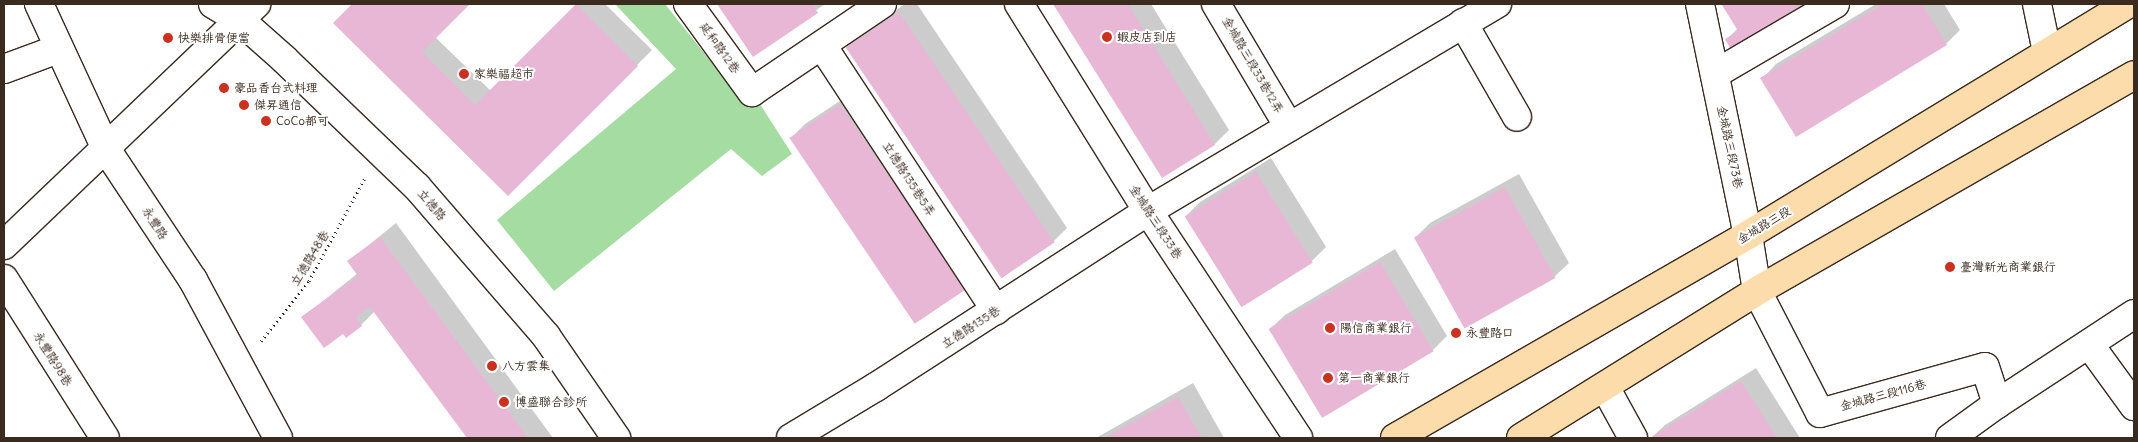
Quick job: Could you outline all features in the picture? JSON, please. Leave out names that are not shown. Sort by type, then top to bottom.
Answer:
[{"type":"main road","name":"金城路三段","points":[[1395,438],[1748,235],[2128,4]]},
{"type":"main road","points":[[1521,438],[1757,291],[2134,75]]},
{"type":"street","name":"永豐路","points":[[39,4],[58,49],[106,149],[193,280],[278,438]]},
{"type":"street","name":"立德路","points":[[213,4],[248,12],[381,149],[546,336],[616,438]]},
{"type":"street","name":"延和路12巷","points":[[688,4],[752,92],[823,47]]},
{"type":"street","points":[[823,47],[882,4]]},
{"type":"street","name":"金城路三段33巷","points":[[1019,4],[1148,211],[1298,438]]},
{"type":"street","name":"金城路三段33巷12弄","points":[[1216,4],[1289,127]]},
{"type":"street","name":"金城路三段73巷","points":[[1700,4],[1748,235],[1757,291]]},
{"type":"street","points":[[1715,74],[1835,4]]},
{"type":"street","points":[[2037,4],[2048,52]]},
{"type":"street","name":"立德路135巷","points":[[791,438],[996,310],[1148,211],[1488,6]]},
{"type":"street","points":[[4,246],[248,12]]},
{"type":"street","points":[[1463,22],[1517,117]]},
{"type":"street","name":"立德路135巷5弄","points":[[823,47],[996,310]]},
{"type":"street","points":[[4,69],[58,49]]},
{"type":"street","name":"永豐路98巷","points":[[4,279],[104,438]]},
{"type":"street","name":"金城路三段116巷","points":[[1757,291],[1820,412],[1985,367],[1997,404]]},
{"type":"street","points":[[1950,438],[1997,404],[2134,314]]},
{"type":"street","points":[[2089,344],[2134,406]]},
{"type":"street","points":[[1604,387],[1633,438]]},
{"type":"path","name":"立德路48巷","points":[[240,367],[309,281],[381,149]]},
{"type":"green space","points":[[615,4],[665,4],[745,104],[758,101],[792,154],[762,176],[731,149],[554,291],[497,220],[676,69]]},
{"type":"building","points":[[352,4],[470,4],[422,52],[475,105],[576,4],[638,66],[508,196],[333,23]]},
{"type":"building","points":[[717,4],[812,4],[818,13],[753,57]]},
{"type":"building","points":[[1053,4],[1128,4],[1215,145],[1162,178]]},
{"type":"building","points":[[1836,4],[1738,62],[1725,39],[1738,31],[1722,5]]},
{"type":"building","points":[[1883,4],[1922,4],[1947,45],[1796,137],[1760,78]]},
{"type":"building","points":[[899,12],[1054,242],[1001,278],[846,48]]},
{"type":"building","points":[[840,104],[965,290],[915,324],[789,138]]},
{"type":"building","points":[[1256,172],[1313,263],[1241,307],[1185,217]]},
{"type":"building","points":[[1505,187],[1555,278],[1464,328],[1414,237]]},
{"type":"building","points":[[380,237],[528,438],[467,438],[370,307],[356,317],[362,326],[346,338],[343,334],[324,348],[301,317],[358,276],[347,261]]},
{"type":"building","points":[[1380,262],[1434,351],[1322,418],[1269,329]]},
{"type":"building","points":[[1741,381],[1777,438],[1650,438]]},
{"type":"building","points":[[1178,397],[1202,438],[1104,438],[1110,435]]},
{"type":"place","name":"蝦皮店到店","points":[[1107,37]]},
{"type":"place","name":"快樂排骨便當","points":[[168,38]]},
{"type":"place","name":"家樂福超市","points":[[464,74]]},
{"type":"place","name":"豪品香台式料理","points":[[224,88]]},
{"type":"place","name":"傑昇通信","points":[[244,105]]},
{"type":"place","name":"CoCo都可","points":[[266,121]]},
{"type":"place","name":"臺灣新光商業銀行","points":[[1950,267]]},
{"type":"place","name":"陽信商業銀行","points":[[1330,328]]},
{"type":"place","name":"永豐路口","points":[[1456,333]]},
{"type":"place","name":"八方雲集","points":[[492,366]]},
{"type":"place","name":"第一商業銀行","points":[[1328,378]]},
{"type":"place","name":"博盛聯合診所","points":[[504,402]]}]
